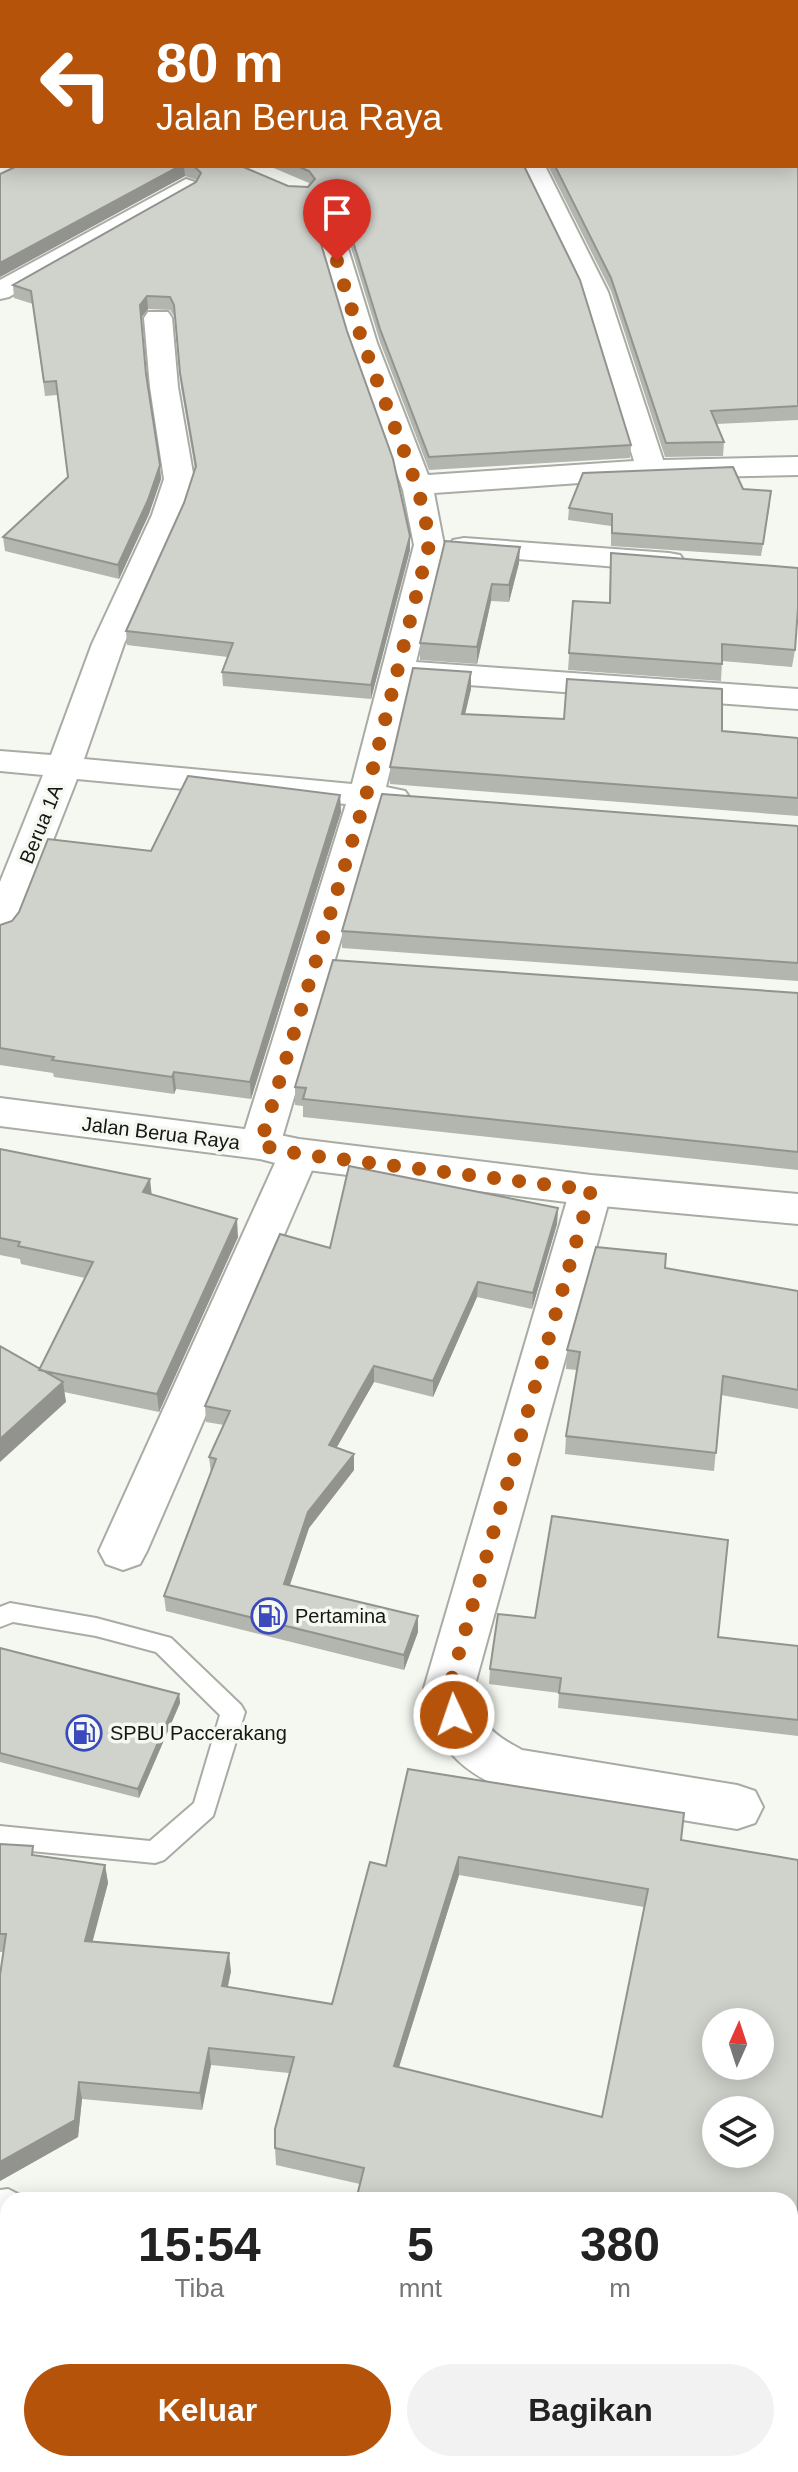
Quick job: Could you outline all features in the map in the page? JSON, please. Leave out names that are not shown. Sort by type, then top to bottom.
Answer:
[{"type":"street","points":[[534,168],[595,292],[651,469]]},
{"type":"street","points":[[0,291],[186,187]]},
{"type":"street","points":[[123,1551],[280,1150],[318,962],[366,796],[429,545],[426,513],[418,485],[374,373],[332,239]]},
{"type":"street","name":"Berua 1A","points":[[0,927],[64,767],[108,644],[167,515],[179,479],[164,387],[158,318]]},
{"type":"street","points":[[418,485],[651,469],[798,466]]},
{"type":"street","points":[[429,545],[706,565]]},
{"type":"street","points":[[395,671],[798,699]]},
{"type":"street","points":[[0,761],[428,801]]},
{"type":"street","points":[[318,962],[357,964]]},
{"type":"street","name":"Jalan Berua Raya","points":[[0,1112],[591,1190],[798,1209]]},
{"type":"street","points":[[591,1190],[449,1688],[454,1715],[463,1733],[478,1751],[513,1770],[737,1807]]},
{"type":"lane","points":[[0,1618],[10,1612],[96,1627],[163,1645],[233,1712],[204,1809],[155,1852],[0,1837]]},
{"type":"building","points":[[13,168],[176,168],[0,263],[0,174]]},
{"type":"building","points":[[196,168],[246,168],[288,186],[308,187],[315,179],[302,168],[525,168],[580,280],[631,445],[429,457],[380,329],[348,225],[341,217],[320,219],[316,227],[347,331],[393,459],[410,536],[371,685],[222,672],[233,643],[126,631],[184,503],[196,466],[180,373],[174,305],[170,297],[147,296],[140,305],[146,374],[160,465],[148,500],[118,565],[3,537],[68,477],[56,381],[44,382],[31,291],[13,285],[196,182],[201,173]]},
{"type":"building","points":[[556,168],[798,168],[798,406],[711,411],[724,442],[666,443],[611,278]]},
{"type":"building","points":[[733,467],[743,489],[771,491],[763,544],[612,533],[612,514],[569,508],[583,473]]},
{"type":"building","points":[[445,541],[520,547],[509,585],[492,584],[477,647],[420,643]]},
{"type":"building","points":[[611,553],[798,568],[795,650],[722,644],[722,664],[569,653],[573,601],[610,603]]},
{"type":"building","points":[[413,668],[471,672],[462,714],[564,719],[567,679],[722,689],[722,731],[798,738],[798,798],[390,767]]},
{"type":"building","points":[[188,776],[340,795],[250,1082],[174,1072],[172,1077],[52,1060],[54,1057],[0,1048],[0,925],[12,921],[19,912],[48,839],[151,851]]},
{"type":"building","points":[[382,794],[798,826],[798,963],[342,931]]},
{"type":"building","points":[[333,960],[798,993],[798,1152],[303,1099],[306,1088],[295,1087]]},
{"type":"building","points":[[0,1149],[150,1179],[143,1192],[237,1219],[157,1394],[39,1370],[93,1262],[18,1246],[20,1242],[0,1238]]},
{"type":"building","points":[[349,1166],[558,1208],[533,1293],[478,1282],[433,1381],[374,1366],[329,1445],[354,1454],[308,1512],[284,1584],[418,1616],[404,1655],[164,1596],[216,1459],[209,1457],[230,1411],[205,1406],[280,1234],[330,1248]]},
{"type":"building","points":[[596,1247],[666,1254],[665,1268],[798,1291],[798,1390],[723,1376],[716,1453],[566,1436],[580,1352],[567,1350]]},
{"type":"building","points":[[0,1346],[63,1382],[0,1439]]},
{"type":"building","points":[[552,1516],[728,1540],[718,1637],[798,1646],[798,1720],[559,1693],[561,1678],[490,1669],[498,1614],[535,1618]]},
{"type":"building","name":"SPBU Paccerakang","points":[[0,1648],[179,1694],[138,1789],[0,1753]]},
{"type":"building","points":[[408,1769],[684,1813],[681,1840],[798,1860],[798,2192],[358,2192],[364,2168],[275,2148],[275,2129],[294,2057],[209,2048],[200,2093],[79,2082],[75,2120],[0,2162],[0,1975],[6,1934],[0,1934],[0,1844],[33,1846],[32,1855],[105,1865],[85,1941],[229,1953],[222,1986],[332,2004],[370,1862],[386,1866]],"holes":[[[459,1857],[648,1889],[602,2117],[394,2066]]]},
{"type":"place","name":"Pertamina","points":[[269,1616]]},
{"type":"place","name":"SPBU Paccerakang","points":[[84,1733]]},
{"type":"route","points":[[337,261],[374,373],[418,485],[426,513],[429,545],[366,796],[260,1145],[299,1154],[591,1190],[449,1688],[454,1715]]}]
